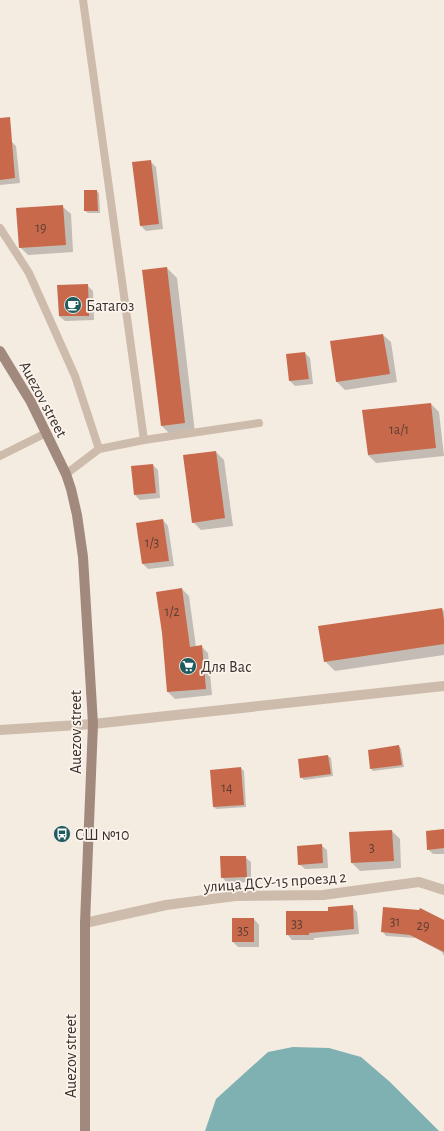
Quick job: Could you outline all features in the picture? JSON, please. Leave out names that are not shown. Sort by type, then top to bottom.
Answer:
[{"type":"main road","name":"Auezov street","points":[[0,351],[31,402],[66,474],[77,515],[83,557],[92,724],[85,922],[84,1131]]},
{"type":"street","points":[[0,730],[92,724],[444,686]]},
{"type":"street","name":"улица ДСУ-15 проезд 2","points":[[85,922],[166,906],[234,896],[323,896],[419,882],[444,890]]},
{"type":"lane","points":[[83,0],[144,440]]},
{"type":"lane","points":[[0,228],[29,273],[75,376],[99,448]]},
{"type":"lane","points":[[66,474],[99,448],[259,423]]},
{"type":"lane","points":[[0,456],[46,432]]},
{"type":"water","points":[[293,1047],[329,1048],[361,1057],[390,1082],[439,1131],[205,1131],[216,1099],[268,1052]]},
{"type":"building","points":[[10,117],[15,178],[0,180],[0,118]]},
{"type":"building","points":[[151,160],[159,224],[140,226],[132,162]]},
{"type":"building","points":[[84,190],[97,190],[98,211],[84,211]]},
{"type":"building","points":[[63,205],[66,245],[19,248],[16,208]]},
{"type":"building","points":[[167,267],[185,423],[161,426],[142,270]]},
{"type":"building","points":[[88,284],[89,316],[59,316],[57,285]]},
{"type":"building","points":[[383,334],[390,374],[336,382],[330,341]]},
{"type":"building","points":[[305,352],[309,379],[289,381],[286,354]]},
{"type":"building","points":[[431,403],[436,448],[368,455],[362,410]]},
{"type":"building","points":[[216,451],[225,518],[192,523],[183,455]]},
{"type":"building","points":[[153,464],[156,493],[134,495],[131,466]]},
{"type":"building","points":[[163,519],[169,561],[142,564],[136,523]]},
{"type":"building","points":[[182,588],[190,647],[202,645],[206,689],[167,692],[162,633],[156,592]]},
{"type":"building","points":[[442,608],[444,620],[444,644],[324,662],[318,626]]},
{"type":"building","points":[[399,745],[402,765],[370,769],[368,750]]},
{"type":"building","points":[[328,755],[331,774],[300,778],[298,759]]},
{"type":"building","points":[[241,767],[244,805],[213,807],[210,770]]},
{"type":"building","points":[[444,829],[444,848],[427,850],[426,831]]},
{"type":"building","points":[[392,830],[394,861],[351,863],[349,832]]},
{"type":"building","points":[[322,844],[323,863],[298,865],[297,846]]},
{"type":"building","points":[[220,856],[246,856],[247,877],[221,878]]},
{"type":"building","points":[[353,905],[354,929],[309,933],[309,935],[286,935],[286,911],[328,911],[328,907]]},
{"type":"building","points":[[383,907],[419,910],[420,908],[444,920],[444,952],[410,935],[381,932]]},
{"type":"building","points":[[232,918],[254,918],[254,942],[232,942]]},
{"type":"place","name":"Батагоз","points":[[73,305]]},
{"type":"place","name":"Для Вас","points":[[188,666]]},
{"type":"place","name":"СШ №10","points":[[62,834]]}]
